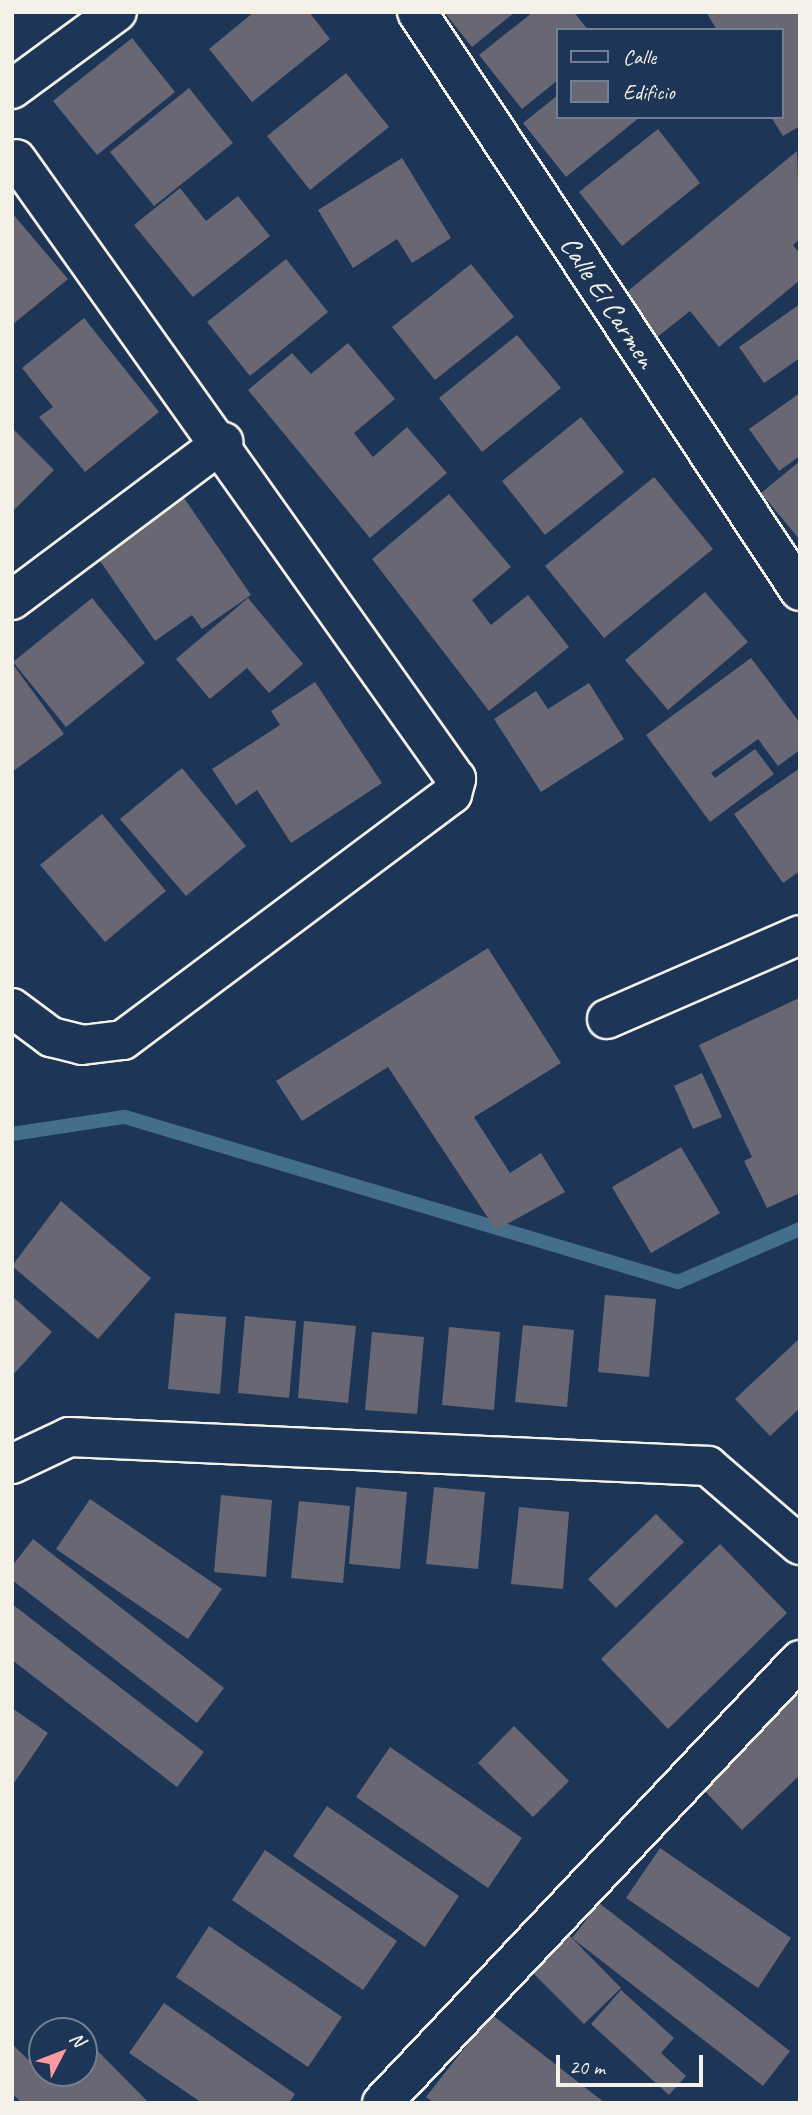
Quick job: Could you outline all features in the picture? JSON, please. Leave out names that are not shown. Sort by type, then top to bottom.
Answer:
[{"type":"street","points":[[12,89],[117,12]]},
{"type":"street","name":"Calle El Carmen","points":[[417,12],[800,591]]},
{"type":"street","points":[[12,1007],[51,1037],[82,1045],[123,1041],[452,794],[451,765],[223,442],[16,159]]},
{"type":"street","points":[[12,600],[223,442]]},
{"type":"street","points":[[607,1019],[800,935]]},
{"type":"street","points":[[12,1464],[69,1437],[708,1466],[800,1545]]},
{"type":"street","points":[[382,2103],[800,1660]]},
{"type":"building","points":[[254,12],[309,12],[330,39],[252,102],[209,49]]},
{"type":"building","points":[[444,12],[515,12],[472,47]]},
{"type":"building","points":[[533,12],[574,12],[586,28],[556,28],[556,82],[522,109],[479,55]]},
{"type":"building","points":[[706,12],[800,12],[800,126],[783,136],[772,119],[784,119],[784,28],[716,28]]},
{"type":"building","points":[[132,38],[175,92],[97,155],[53,101]]},
{"type":"building","points":[[346,73],[389,127],[310,190],[267,136]]},
{"type":"building","points":[[189,88],[233,143],[154,206],[110,152]]},
{"type":"building","points":[[556,97],[556,119],[638,119],[566,177],[523,123]]},
{"type":"building","points":[[658,129],[700,183],[622,246],[579,192]]},
{"type":"building","points":[[797,151],[800,239],[793,245],[800,254],[800,280],[719,347],[690,311],[656,338],[622,296]]},
{"type":"building","points":[[402,158],[451,238],[412,263],[397,239],[353,268],[318,210]]},
{"type":"building","points":[[180,188],[206,221],[238,196],[270,236],[193,297],[134,225]]},
{"type":"building","points":[[12,213],[68,279],[12,325]]},
{"type":"building","points":[[286,259],[328,312],[250,376],[207,322]]},
{"type":"building","points":[[471,264],[514,317],[435,380],[392,327]]},
{"type":"building","points":[[800,304],[800,358],[764,383],[739,347]]},
{"type":"building","points":[[84,318],[159,412],[85,472],[39,417],[53,407],[22,368]]},
{"type":"building","points":[[517,335],[561,388],[482,452],[439,398]]},
{"type":"building","points":[[348,343],[395,399],[354,433],[373,457],[407,427],[447,473],[370,538],[248,390],[292,353],[311,374]]},
{"type":"building","points":[[800,393],[800,456],[779,471],[749,429]]},
{"type":"building","points":[[581,417],[624,472],[545,535],[502,481]]},
{"type":"building","points":[[12,428],[54,470],[12,512]]},
{"type":"building","points":[[800,461],[800,540],[761,493]]},
{"type":"building","points":[[654,477],[713,549],[604,638],[545,566]]},
{"type":"building","points":[[449,494],[511,567],[472,600],[491,625],[528,595],[569,647],[489,711],[372,559]]},
{"type":"building","points":[[184,498],[251,595],[202,629],[192,615],[155,641],[98,558]]},
{"type":"building","points":[[705,592],[748,642],[668,710],[625,660]]},
{"type":"building","points":[[92,598],[145,663],[66,727],[13,662]]},
{"type":"building","points":[[248,598],[303,664],[269,693],[247,668],[210,699],[176,659]]},
{"type":"building","points":[[751,658],[800,723],[800,750],[778,766],[758,739],[711,773],[715,778],[755,749],[774,774],[710,822],[646,735]]},
{"type":"building","points":[[12,663],[64,734],[12,772]]},
{"type":"building","points":[[315,682],[382,783],[291,843],[257,790],[236,805],[212,769],[280,725],[271,711]]},
{"type":"building","points":[[589,683],[624,739],[541,792],[494,719],[536,691],[548,709]]},
{"type":"building","points":[[182,768],[246,846],[186,896],[120,819]]},
{"type":"building","points":[[800,768],[800,871],[783,883],[734,814]]},
{"type":"building","points":[[102,814],[166,891],[105,942],[40,865]]},
{"type":"building","points":[[488,948],[561,1063],[474,1117],[510,1173],[541,1153],[565,1192],[496,1230],[388,1067],[302,1121],[276,1081]]},
{"type":"building","points":[[799,998],[800,1193],[767,1208],[744,1161],[752,1157],[699,1045]]},
{"type":"building","points":[[702,1073],[722,1117],[693,1129],[674,1086]]},
{"type":"building","points":[[681,1147],[720,1213],[651,1253],[612,1187]]},
{"type":"building","points":[[61,1201],[151,1278],[98,1339],[12,1266]]},
{"type":"building","points":[[605,1295],[656,1299],[649,1377],[598,1372]]},
{"type":"building","points":[[12,1296],[52,1332],[12,1376]]},
{"type":"building","points":[[175,1313],[226,1317],[220,1394],[168,1389]]},
{"type":"building","points":[[245,1316],[296,1321],[289,1398],[238,1393]]},
{"type":"building","points":[[304,1321],[356,1326],[348,1403],[298,1398]]},
{"type":"building","points":[[523,1325],[574,1330],[567,1407],[515,1402]]},
{"type":"building","points":[[449,1327],[500,1332],[494,1410],[442,1405]]},
{"type":"building","points":[[372,1332],[424,1337],[417,1414],[365,1410]]},
{"type":"building","points":[[800,1338],[800,1408],[770,1436],[735,1399]]},
{"type":"building","points":[[356,1487],[407,1492],[400,1569],[349,1564]]},
{"type":"building","points":[[434,1487],[485,1492],[478,1569],[426,1564]]},
{"type":"building","points":[[221,1495],[272,1500],[266,1577],[214,1572]]},
{"type":"building","points":[[90,1499],[222,1589],[188,1639],[56,1549]]},
{"type":"building","points":[[299,1501],[350,1506],[343,1583],[291,1578]]},
{"type":"building","points":[[519,1507],[569,1512],[563,1589],[511,1584]]},
{"type":"building","points":[[656,1514],[684,1542],[616,1608],[588,1579]]},
{"type":"building","points":[[33,1539],[224,1688],[197,1723],[12,1580],[12,1566]]},
{"type":"building","points":[[720,1544],[787,1613],[668,1729],[601,1659]]},
{"type":"building","points":[[12,1604],[204,1752],[177,1787],[12,1660]]},
{"type":"building","points":[[800,1689],[800,1775],[742,1830],[699,1785]]},
{"type":"building","points":[[12,1708],[48,1733],[14,1783],[12,1781]]},
{"type":"building","points":[[514,1726],[569,1781],[533,1817],[478,1763]]},
{"type":"building","points":[[390,1747],[522,1838],[488,1888],[356,1797]]},
{"type":"building","points":[[327,1806],[459,1896],[425,1947],[293,1856]]},
{"type":"building","points":[[660,1848],[791,1938],[758,1988],[626,1898]]},
{"type":"building","points":[[265,1850],[397,1941],[363,1990],[232,1900]]},
{"type":"building","points":[[599,1903],[790,2051],[763,2086],[572,1938]]},
{"type":"building","points":[[209,1926],[342,2017],[308,2067],[176,1977]]},
{"type":"building","points":[[565,1931],[621,1988],[584,2024],[528,1968]]},
{"type":"building","points":[[621,1990],[674,2038],[661,2053],[686,2076],[669,2095],[591,2024]]},
{"type":"building","points":[[164,2003],[295,2094],[289,2103],[202,2103],[129,2053]]},
{"type":"building","points":[[491,2014],[605,2103],[434,2103],[426,2097]]},
{"type":"building","points":[[12,2044],[28,2059],[28,2087],[98,2087],[98,2051],[149,2103],[22,2103],[12,2093]]},
{"type":"waterway","points":[[12,1134],[125,1117],[678,1282],[800,1229]]}]
